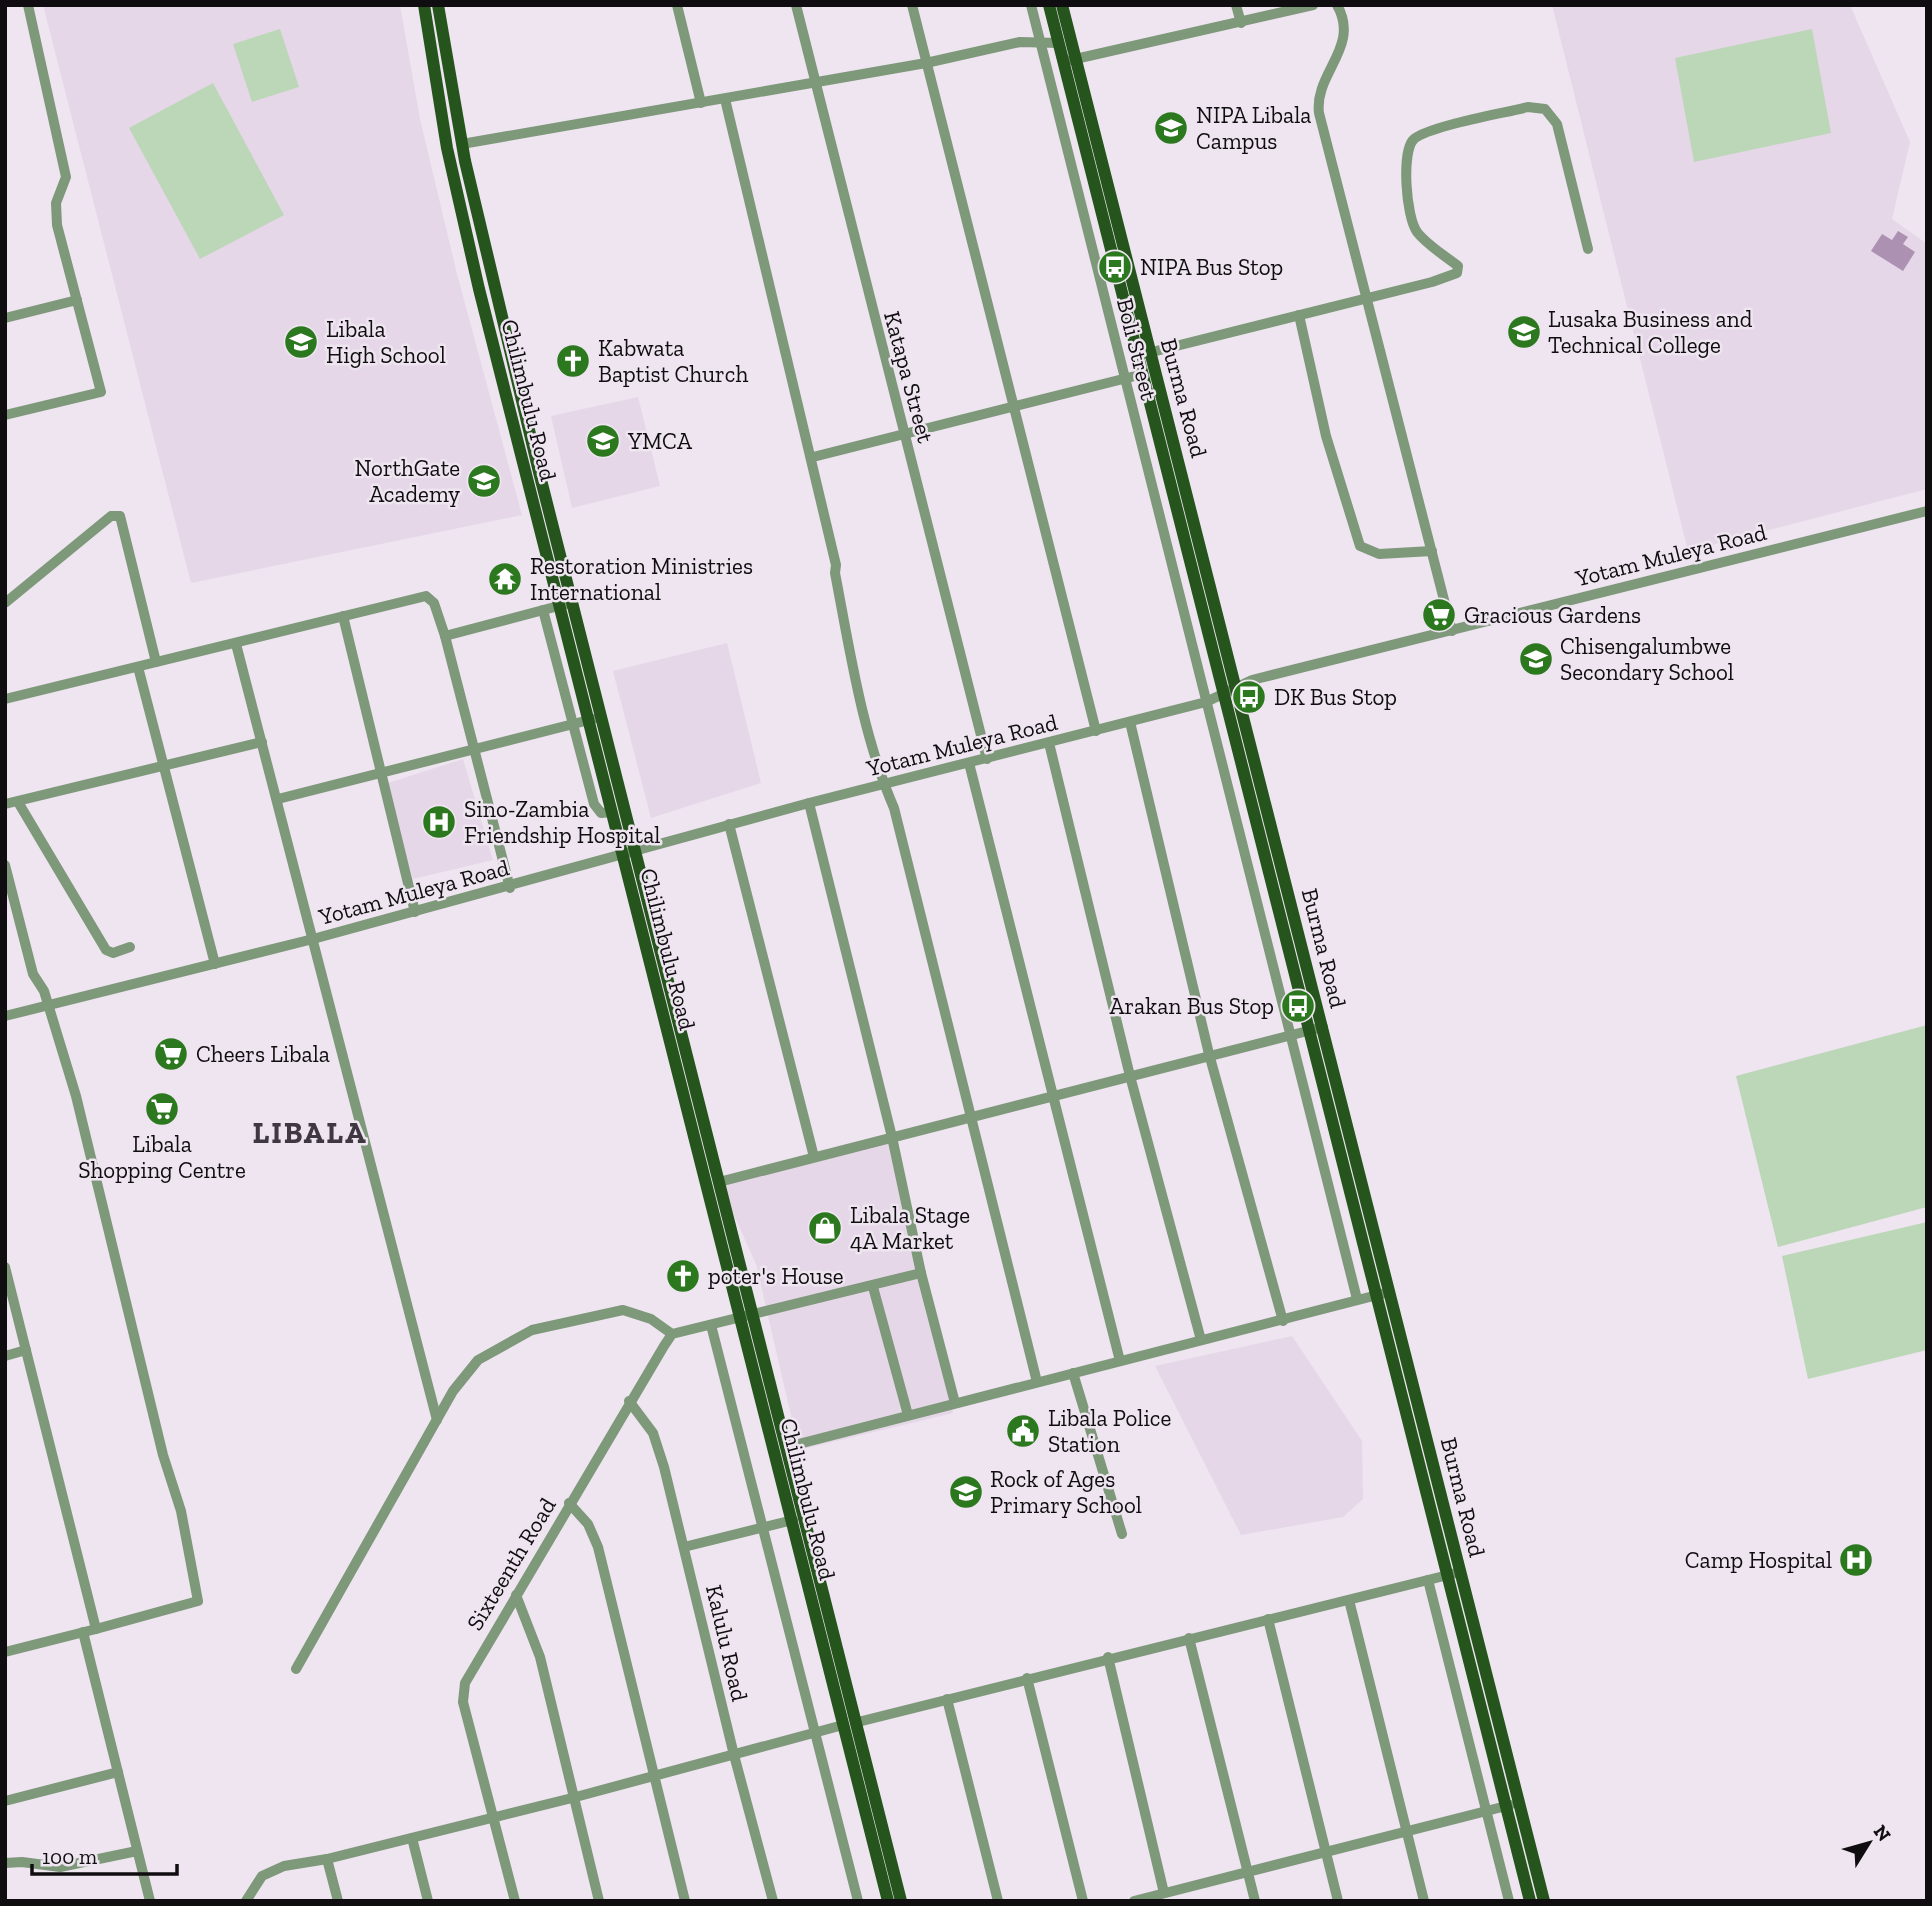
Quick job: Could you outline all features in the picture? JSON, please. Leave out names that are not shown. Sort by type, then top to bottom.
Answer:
[{"type":"main road","name":"Chilimbulu Road","points":[[424,5],[447,148],[567,604]]},
{"type":"main road","name":"Chilimbulu Road","points":[[438,5],[462,144],[567,604],[595,719],[635,850],[719,1182],[746,1316],[793,1520],[888,1901]]},
{"type":"main road","name":"Burma Road","points":[[1049,5],[1058,43],[1069,60]]},
{"type":"main road","name":"Burma Road","points":[[1062,5],[1069,60],[1144,354],[1237,685],[1316,1029],[1382,1294],[1445,1576],[1511,1804],[1544,1901]]},
{"type":"main road","name":"Burma Road","points":[[1144,354],[1143,374],[1225,694],[1316,1029]]},
{"type":"main road","name":"Chilimbulu Road","points":[[595,719],[622,855],[746,1316],[787,1447],[901,1901]]},
{"type":"main road","name":"Burma Road","points":[[1382,1294],[1461,1572],[1530,1901]]},
{"type":"street","points":[[5,415],[101,392],[55,216],[66,177],[28,5]]},
{"type":"street","points":[[677,5],[701,103]]},
{"type":"street","name":"Katapa Street","points":[[796,5],[987,759]]},
{"type":"street","points":[[912,5],[1096,731]]},
{"type":"street","name":"Boli Street","points":[[1031,5],[1357,1299]]},
{"type":"street","points":[[1236,5],[1241,23]]},
{"type":"street","points":[[1069,60],[1313,5]]},
{"type":"street","points":[[1337,5],[1346,26],[1335,62],[1319,95],[1318,113],[1452,631]]},
{"type":"street","points":[[462,144],[926,63],[1020,42],[1058,43]]},
{"type":"street","points":[[725,99],[813,457],[836,565],[835,573],[848,642],[884,785],[894,808],[1037,1382]]},
{"type":"street","points":[[1144,354],[1453,275],[1458,270],[1424,240],[1412,222],[1406,155],[1414,139],[1424,133],[1528,107],[1545,108],[1557,124],[1588,249]]},
{"type":"street","points":[[5,318],[77,300]]},
{"type":"street","points":[[1299,315],[1326,436],[1360,546],[1378,554],[1432,551]]},
{"type":"street","points":[[813,457],[1143,374]]},
{"type":"street","name":"Yotam Muleya Road","points":[[5,1016],[510,888],[729,824],[1206,702],[1225,694],[1237,685],[1927,511]]},
{"type":"street","points":[[5,603],[111,516],[120,516],[156,662]]},
{"type":"street","points":[[5,699],[426,596],[434,603],[445,636],[510,888]]},
{"type":"street","points":[[445,636],[567,604]]},
{"type":"street","points":[[543,610],[594,804],[601,813],[612,813]]},
{"type":"street","points":[[343,616],[415,912]]},
{"type":"street","points":[[236,644],[437,1420]]},
{"type":"street","points":[[138,667],[215,964]]},
{"type":"street","points":[[278,799],[595,719]]},
{"type":"street","points":[[1130,722],[1209,1055],[1283,1321]]},
{"type":"street","points":[[5,804],[262,742]]},
{"type":"street","points":[[1049,743],[1130,1076],[1201,1340]]},
{"type":"street","points":[[969,763],[1120,1361]]},
{"type":"street","points":[[18,802],[106,950],[113,953],[130,947]]},
{"type":"street","points":[[809,803],[892,1137],[921,1273],[955,1403]]},
{"type":"street","points":[[729,824],[814,1157]]},
{"type":"street","points":[[5,865],[33,974],[42,986],[76,1096],[163,1455],[181,1511],[198,1601],[5,1652]]},
{"type":"street","points":[[5,914],[18,911]]},
{"type":"street","points":[[719,1182],[1053,1094],[1316,1029]]},
{"type":"street","points":[[5,1267],[96,1629]]},
{"type":"street","points":[[296,1669],[453,1391],[478,1360],[532,1331],[623,1311],[651,1319],[671,1334],[873,1287],[921,1273]]},
{"type":"street","points":[[873,1287],[908,1415]]},
{"type":"street","points":[[787,1447],[1382,1294]]},
{"type":"street","points":[[711,1325],[765,1526],[858,1901]]},
{"type":"street","name":"Sixteenth Road","points":[[515,1901],[463,1692],[469,1671],[671,1334]]},
{"type":"street","points":[[5,1356],[26,1350]]},
{"type":"street","points":[[1073,1373],[1122,1534]]},
{"type":"street","name":"Kalulu Road","points":[[629,1401],[653,1433],[773,1901]]},
{"type":"street","points":[[569,1503],[588,1524],[598,1547],[685,1901]]},
{"type":"street","points":[[684,1547],[793,1520]]},
{"type":"street","points":[[858,1722],[1108,1657],[1461,1572]]},
{"type":"street","points":[[1429,1580],[1508,1901]]},
{"type":"street","points":[[516,1595],[540,1657],[598,1901]]},
{"type":"street","points":[[1349,1600],[1424,1901]]},
{"type":"street","points":[[1268,1619],[1338,1901]]},
{"type":"street","points":[[83,1632],[150,1901]]},
{"type":"street","points":[[1189,1638],[1255,1901]]},
{"type":"street","points":[[1108,1657],[1164,1893]]},
{"type":"street","points":[[1027,1678],[1083,1901]]},
{"type":"street","points":[[947,1699],[998,1901]]},
{"type":"street","points":[[246,1901],[268,1872],[572,1798],[843,1725]]},
{"type":"street","points":[[5,1801],[118,1772]]},
{"type":"street","points":[[1134,1901],[1511,1804]]},
{"type":"street","points":[[412,1838],[428,1901]]},
{"type":"street","points":[[5,1863],[22,1862],[60,1867],[137,1851]]},
{"type":"street","points":[[327,1859],[338,1901]]},
{"type":"shaded area","name":"Libala High School","points":[[43,5],[400,5],[420,119],[456,270],[522,515],[191,583]]},
{"type":"shaded area","points":[[1552,5],[1850,5],[1910,142],[1892,219],[1927,244],[1927,489],[1688,551]]},
{"type":"shaded area","points":[[1898,231],[1908,237],[1903,244],[1915,252],[1903,271],[1871,251],[1882,234],[1892,240]]},
{"type":"shaded area","name":"YMCA","points":[[638,397],[660,486],[572,508],[551,416]]},
{"type":"shaded area","points":[[727,643],[761,783],[651,818],[613,671]]},
{"type":"shaded area","name":"Sino-Zambia Friendship Hospital","points":[[463,759],[493,860],[413,879],[385,784]]},
{"type":"shaded area","points":[[892,1137],[921,1273],[916,1275],[953,1413],[799,1450],[756,1264],[719,1182]]},
{"type":"shaded area","points":[[1292,1336],[1362,1441],[1363,1499],[1343,1517],[1241,1535],[1155,1366]]},
{"type":"green space","points":[[280,29],[299,87],[252,102],[233,44]]},
{"type":"green space","points":[[1812,29],[1831,133],[1694,162],[1675,58]]},
{"type":"green space","points":[[213,83],[284,215],[200,259],[129,128]]},
{"type":"green space","points":[[1927,1025],[1927,1207],[1778,1247],[1736,1076]]},
{"type":"green space","points":[[1927,1222],[1927,1350],[1808,1379],[1782,1256]]},
{"type":"place","name":"NIPA Libala Campus","points":[[1171,128]]},
{"type":"place","name":"NIPA Bus Stop","points":[[1115,267]]},
{"type":"place","name":"Lusaka Business and Technical College","points":[[1524,332]]},
{"type":"place","name":"Libala High School","points":[[301,342]]},
{"type":"place","name":"Kabwata Baptist Church","points":[[573,361]]},
{"type":"place","name":"YMCA","points":[[603,441]]},
{"type":"place","name":"NorthGate Academy","points":[[484,481]]},
{"type":"place","name":"Restoration Ministries International","points":[[505,579]]},
{"type":"place","name":"Gracious Gardens","points":[[1439,615]]},
{"type":"place","name":"Chisengalumbwe Secondary School","points":[[1536,659]]},
{"type":"place","name":"DK Bus Stop","points":[[1249,697]]},
{"type":"place","name":"Sino-Zambia Friendship Hospital","points":[[439,822]]},
{"type":"place","name":"Arakan Bus Stop","points":[[1298,1006]]},
{"type":"place","name":"Cheers Libala","points":[[171,1054]]},
{"type":"place","name":"Libala Shopping Centre","points":[[162,1109]]},
{"type":"place","name":"Libala Stage 4A Market","points":[[825,1228]]},
{"type":"place","name":"poter's House","points":[[683,1276]]},
{"type":"place","name":"Libala Police Station","points":[[1023,1431]]},
{"type":"place","name":"Rock of Ages Primary School","points":[[966,1492]]},
{"type":"place","name":"Camp Hospital","points":[[1856,1560]]},
{"type":"district","name":"LIBALA","points":[[310,1133]]}]
